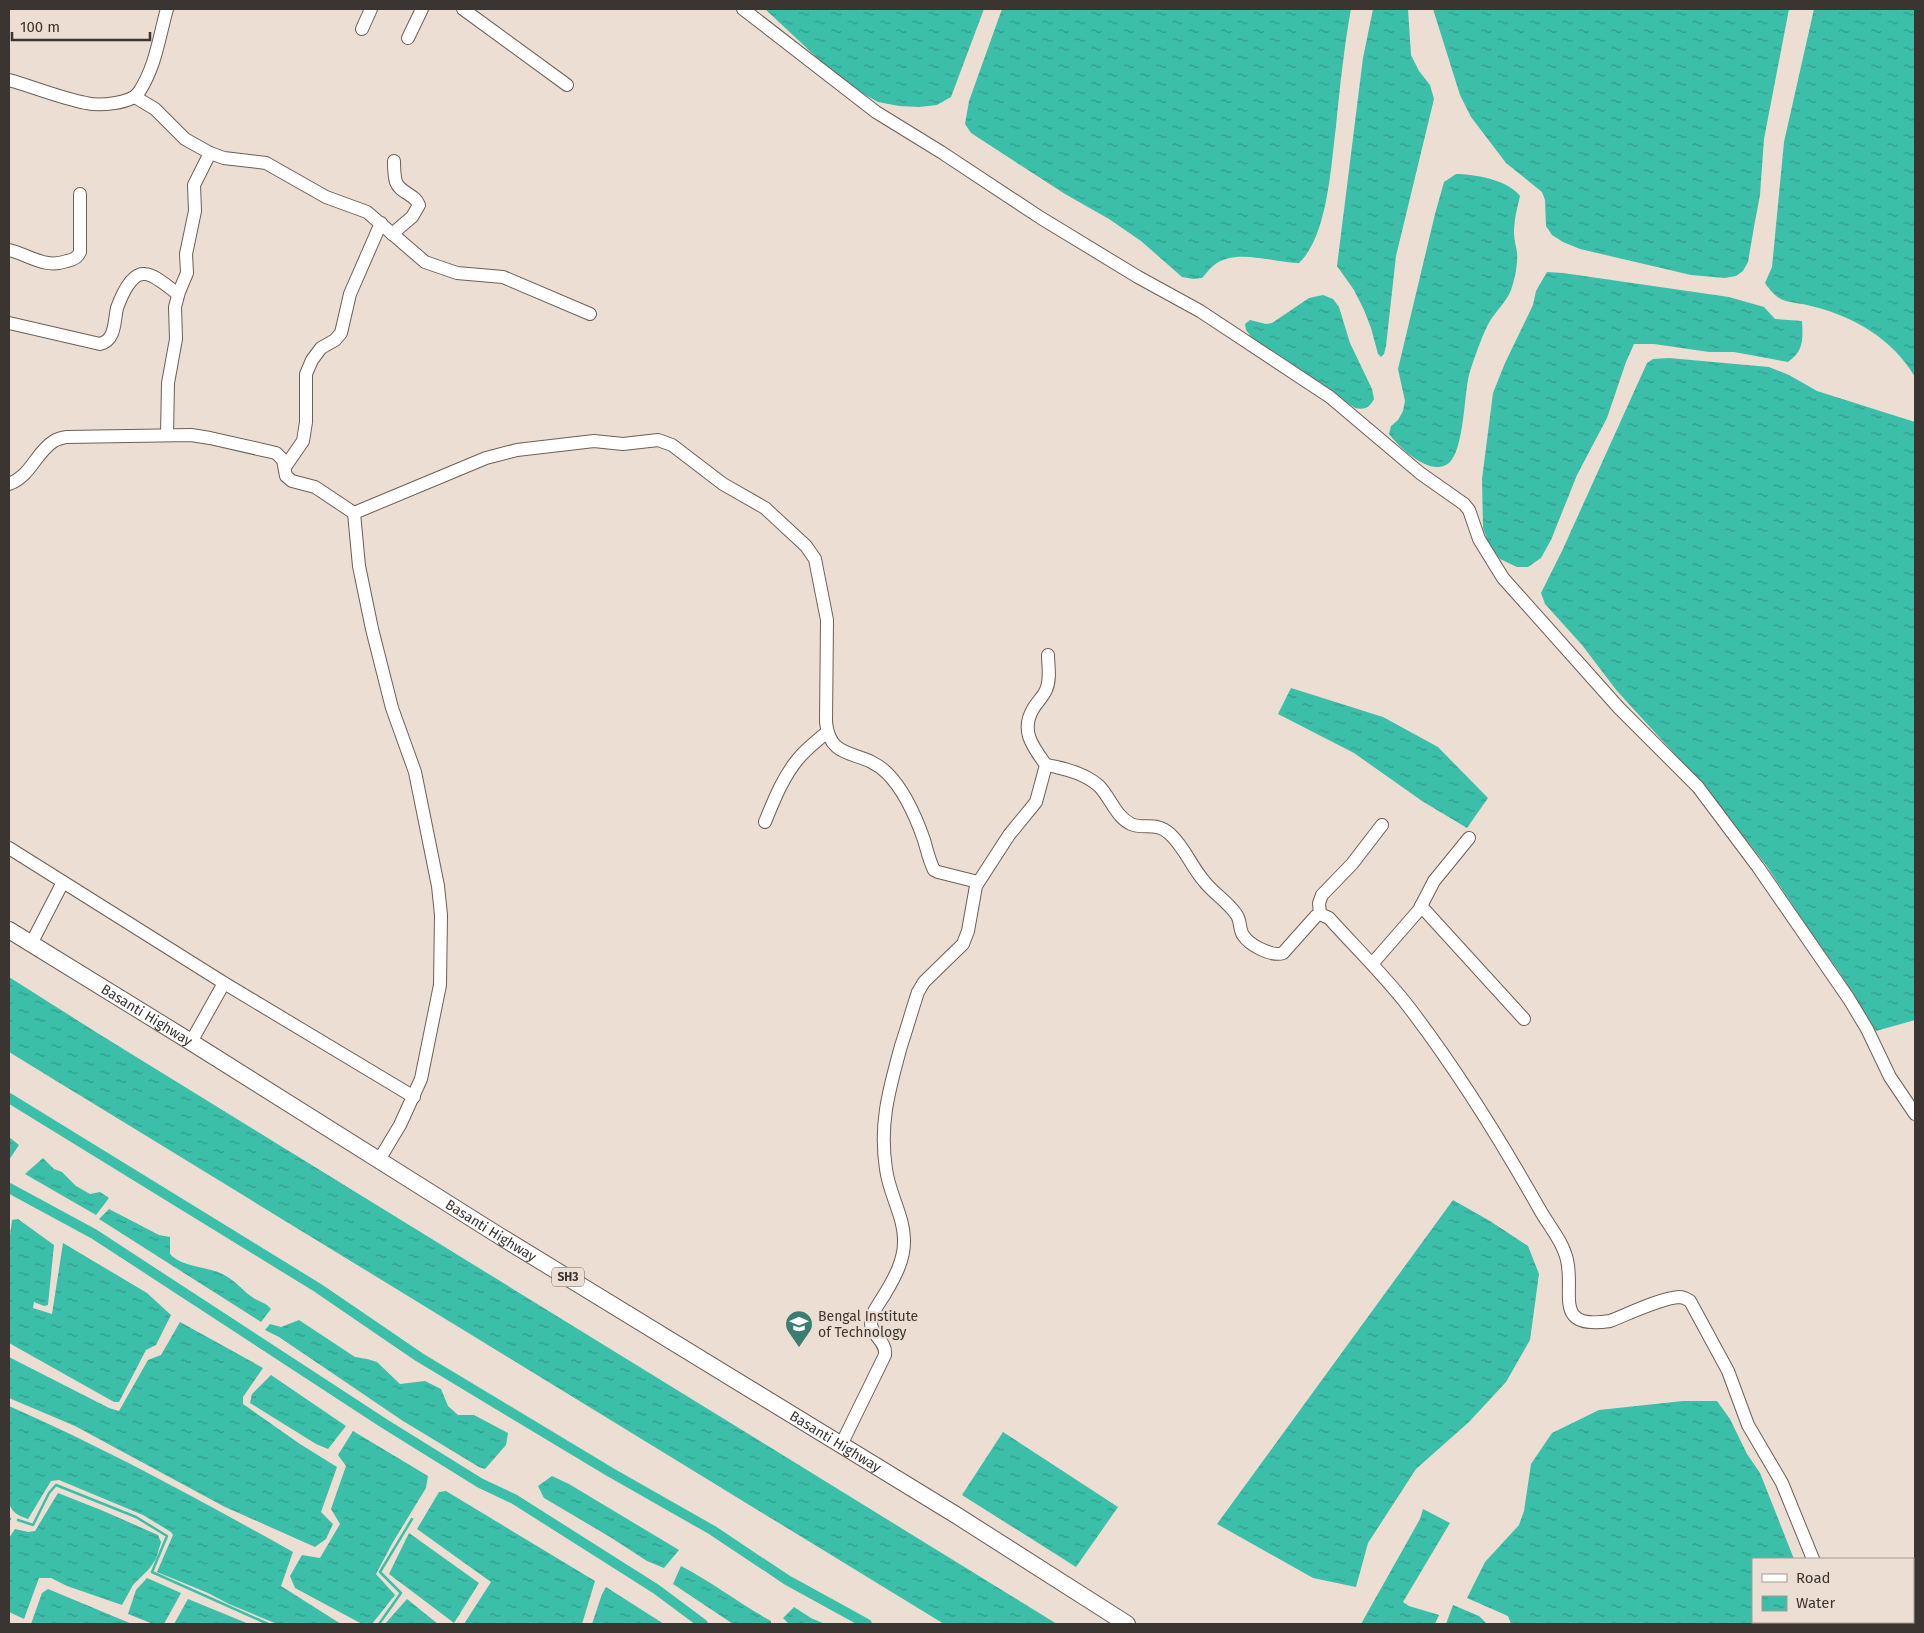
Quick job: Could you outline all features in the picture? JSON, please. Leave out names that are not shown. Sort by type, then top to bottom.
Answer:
[{"type":"main road","name":"Basanti Highway","points":[[9,930],[956,1515],[1127,1624]]},
{"type":"street","points":[[362,29],[371,9]]},
{"type":"street","points":[[408,38],[422,9]]},
{"type":"street","points":[[462,9],[567,86]]},
{"type":"street","points":[[743,9],[876,112],[942,152],[1049,223],[1138,277],[1200,311],[1330,397],[1420,473],[1464,504],[1469,510],[1479,539],[1503,578],[1619,708],[1698,787],[1758,867],[1849,999],[1867,1029],[1890,1077],[1915,1114]]},
{"type":"street","points":[[9,80],[86,103],[105,104],[135,97],[155,58],[167,11]]},
{"type":"street","points":[[135,97],[155,110],[185,139],[210,153],[224,158],[266,163],[326,197],[367,212],[419,258],[433,266],[457,273],[509,279],[590,314]]},
{"type":"street","points":[[167,435],[168,383],[176,339],[175,307],[187,272],[186,254],[195,211],[194,185],[210,153]]},
{"type":"street","points":[[392,234],[412,217],[420,205],[417,200],[398,185],[395,178],[394,161]]},
{"type":"street","points":[[9,250],[49,264],[68,261],[77,257],[80,252],[80,194]]},
{"type":"street","points":[[285,467],[303,441],[306,422],[306,374],[312,360],[321,348],[335,340],[341,333],[350,294],[381,224]]},
{"type":"street","points":[[9,323],[100,344],[106,342],[110,337],[117,309],[124,292],[134,278],[140,274],[149,274],[178,294]]},
{"type":"street","points":[[9,484],[19,480],[29,471],[54,441],[66,437],[143,437],[167,435],[210,438],[281,456],[286,476],[292,481],[315,487],[354,513]]},
{"type":"street","points":[[354,513],[486,458],[517,450],[594,441],[623,444],[658,440],[672,444],[723,484],[765,508],[806,546],[815,559],[827,620],[825,697],[827,732],[831,743],[835,747],[878,765],[896,784],[913,814],[934,870],[978,882]]},
{"type":"street","points":[[354,513],[359,566],[372,629],[392,708],[415,772],[438,886],[441,924],[440,985],[426,1060],[414,1097],[391,1142],[379,1160]]},
{"type":"street","points":[[1048,654],[1048,686],[1030,714],[1027,732],[1032,746],[1046,765],[1073,772],[1099,786],[1111,804],[1131,824],[1156,827],[1170,834],[1187,854],[1206,883],[1236,914],[1243,936],[1256,946],[1273,954],[1283,953],[1316,916],[1320,914]]},
{"type":"street","points":[[765,822],[778,790],[799,757],[827,732]]},
{"type":"street","points":[[841,1445],[885,1355],[884,1344],[871,1328],[871,1319],[899,1266],[903,1252],[903,1230],[888,1181],[883,1132],[885,1108],[890,1085],[918,992],[924,982],[963,944],[968,931],[973,898],[978,882],[1009,834],[1036,802],[1046,765]]},
{"type":"street","points":[[1320,914],[1319,903],[1322,895],[1352,864],[1382,825]]},
{"type":"street","points":[[1372,964],[1421,906],[1434,881],[1469,838]]},
{"type":"street","points":[[9,848],[224,983],[414,1097]]},
{"type":"street","points":[[31,944],[63,882]]},
{"type":"street","points":[[1421,906],[1524,1019]]},
{"type":"street","points":[[1320,914],[1329,918],[1407,1005],[1465,1085],[1559,1241],[1567,1259],[1569,1305],[1576,1316],[1583,1321],[1610,1321],[1668,1299],[1679,1297],[1685,1298],[1690,1302],[1728,1371],[1748,1424],[1782,1483],[1813,1558]]},
{"type":"street","points":[[191,1042],[224,983]]},
{"type":"water","points":[[765,9],[984,9],[951,97],[937,105],[919,107],[878,102],[844,83]]},
{"type":"water","points":[[1002,9],[1351,9],[1326,199],[1322,218],[1309,251],[1299,263],[1254,257],[1232,258],[1222,260],[1213,266],[1202,278],[1182,277],[1141,241],[1109,219],[1065,194],[971,133],[965,124],[969,101]]},
{"type":"water","points":[[1373,9],[1408,9],[1411,55],[1419,71],[1430,85],[1434,99],[1396,256],[1386,346],[1381,357],[1378,354],[1364,310],[1354,290],[1337,266],[1363,58]]},
{"type":"water","points":[[1433,9],[1789,9],[1764,139],[1760,195],[1748,262],[1743,271],[1736,276],[1725,278],[1691,275],[1580,249],[1552,235],[1546,226],[1545,200],[1542,192],[1506,163],[1471,117],[1460,95]]},
{"type":"water","points":[[1814,9],[1915,9],[1915,377],[1895,351],[1884,340],[1870,331],[1827,310],[1780,299],[1765,283],[1772,267],[1784,142]]},
{"type":"water","points":[[1456,174],[1491,179],[1515,190],[1520,196],[1514,228],[1517,261],[1511,290],[1487,325],[1478,347],[1467,384],[1458,447],[1449,463],[1442,467],[1434,467],[1416,459],[1400,447],[1389,434],[1391,426],[1398,420],[1403,411],[1405,401],[1398,369],[1435,214],[1444,182]]},
{"type":"water","points":[[1547,272],[1729,297],[1764,307],[1775,319],[1802,321],[1802,339],[1800,349],[1788,362],[1734,352],[1709,352],[1654,344],[1634,344],[1607,418],[1577,475],[1551,540],[1541,558],[1528,567],[1517,567],[1500,559],[1489,545],[1483,528],[1482,479],[1493,393],[1533,305],[1536,291]]},
{"type":"water","points":[[1323,295],[1333,299],[1339,307],[1350,343],[1372,389],[1374,399],[1366,408],[1355,408],[1252,338],[1246,330],[1245,324],[1250,320],[1266,324],[1272,323],[1309,298]]},
{"type":"water","points":[[1669,358],[1769,367],[1789,375],[1817,391],[1915,422],[1915,1020],[1876,1031],[1842,976],[1766,865],[1704,786],[1617,691],[1582,645],[1545,604],[1541,593],[1647,363],[1653,359]]},
{"type":"water","points":[[1291,688],[1383,717],[1438,747],[1488,798],[1467,828],[1422,801],[1354,753],[1278,714]]},
{"type":"water","points":[[9,977],[1057,1624],[944,1624],[9,1052]]},
{"type":"water","points":[[9,1137],[19,1145],[9,1160]]},
{"type":"water","points":[[43,1158],[54,1169],[62,1172],[76,1186],[90,1194],[100,1192],[109,1198],[96,1215],[25,1174]]},
{"type":"water","points":[[1453,1200],[1528,1246],[1539,1274],[1530,1340],[1506,1382],[1469,1422],[1416,1469],[1368,1543],[1356,1587],[1313,1578],[1217,1524]]},
{"type":"water","points":[[109,1209],[159,1235],[170,1237],[170,1254],[175,1258],[187,1264],[225,1276],[250,1296],[271,1309],[261,1322],[99,1219]]},
{"type":"water","points":[[18,1219],[54,1245],[48,1305],[44,1306],[34,1302],[33,1308],[52,1314],[63,1243],[147,1293],[171,1315],[156,1345],[146,1350],[119,1402],[114,1402],[9,1343],[9,1243],[12,1220]]},
{"type":"water","points":[[299,1320],[355,1357],[377,1362],[400,1384],[425,1381],[441,1389],[448,1406],[458,1415],[474,1415],[508,1433],[506,1445],[485,1469],[479,1467],[403,1421],[279,1337],[265,1330],[270,1324],[281,1327]]},
{"type":"water","points":[[180,1322],[263,1368],[243,1397],[243,1404],[337,1467],[321,1512],[333,1524],[326,1539],[315,1547],[223,1506],[75,1426],[9,1398],[9,1357],[109,1408],[119,1411],[148,1360],[161,1355]]},
{"type":"water","points":[[271,1375],[346,1426],[328,1449],[316,1444],[250,1403],[252,1394]]},
{"type":"water","points":[[1683,1401],[1717,1401],[1730,1419],[1747,1454],[1760,1473],[1794,1558],[1752,1558],[1752,1623],[1821,1624],[1511,1624],[1508,1616],[1467,1598],[1485,1562],[1519,1525],[1524,1511],[1531,1464],[1552,1433],[1599,1410]]},
{"type":"water","points":[[9,1406],[117,1457],[293,1552],[281,1586],[341,1624],[277,1624],[157,1572],[173,1535],[171,1532],[143,1515],[59,1480],[51,1481],[28,1519],[18,1515],[11,1508],[9,1501]]},
{"type":"water","points":[[353,1431],[428,1476],[426,1488],[376,1574],[395,1595],[372,1624],[362,1624],[295,1588],[290,1576],[302,1555],[320,1558],[340,1524],[331,1509],[346,1466],[338,1455]]},
{"type":"water","points":[[1003,1432],[1118,1507],[1076,1567],[962,1495]]},
{"type":"water","points":[[552,1476],[569,1484],[679,1550],[664,1568],[647,1561],[544,1498],[538,1486]]},
{"type":"water","points":[[446,1491],[595,1581],[582,1624],[464,1624],[491,1582],[417,1529],[439,1492]]},
{"type":"water","points":[[58,1493],[158,1535],[161,1542],[156,1559],[133,1585],[122,1605],[67,1586],[51,1578],[39,1578],[24,1619],[9,1612],[9,1538],[15,1529],[28,1532],[35,1531]]},
{"type":"water","points":[[1423,1509],[1450,1523],[1403,1602],[1409,1606],[1439,1615],[1435,1624],[1361,1624],[1420,1519]]},
{"type":"water","points":[[409,1533],[479,1583],[454,1623],[389,1574]]},
{"type":"water","points":[[681,1566],[771,1621],[771,1624],[733,1624],[673,1584]]},
{"type":"water","points":[[147,1578],[181,1593],[164,1624],[153,1624],[128,1614],[136,1590]]},
{"type":"water","points":[[606,1587],[664,1624],[592,1624]]},
{"type":"water","points":[[48,1589],[132,1624],[31,1624],[42,1593]]},
{"type":"water","points":[[188,1599],[249,1624],[174,1624]]},
{"type":"water","points":[[407,1599],[438,1624],[385,1624]]},
{"type":"water","points":[[1453,1605],[1479,1616],[1487,1624],[1446,1624]]},
{"type":"water","points":[[794,1607],[825,1624],[789,1624],[783,1618]]},
{"type":"waterway","points":[[9,1098],[318,1288],[419,1357],[610,1472],[712,1530],[787,1580],[867,1624]]},
{"type":"waterway","points":[[9,1188],[94,1234],[385,1424],[480,1483],[514,1499],[656,1589],[703,1624]]},
{"type":"waterway","points":[[18,1520],[33,1525],[49,1493],[56,1485],[136,1517],[167,1536],[152,1572],[268,1624]]},
{"type":"waterway","points":[[379,1624],[401,1593],[380,1572],[412,1519]]},
{"type":"place","name":"Bengal Institute of Technology","points":[[799,1348]]}]
